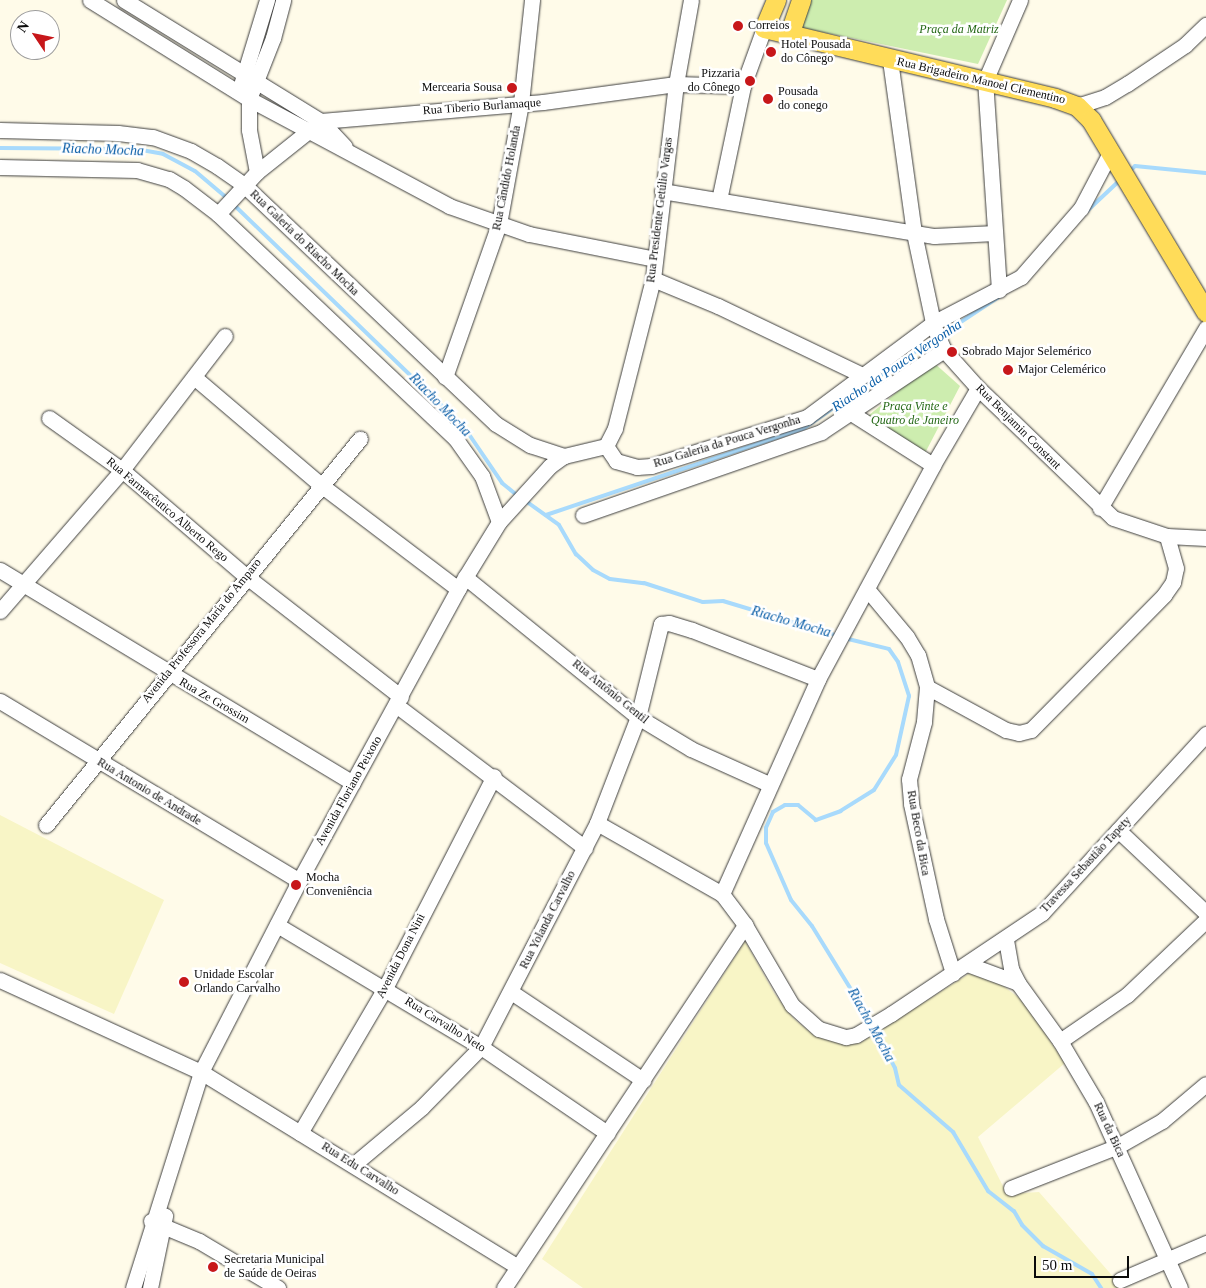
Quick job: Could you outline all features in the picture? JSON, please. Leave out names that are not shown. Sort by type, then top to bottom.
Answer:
[{"type":"main road","points":[[764,28],[776,0]]},
{"type":"main road","points":[[789,35],[802,0]]},
{"type":"main road","name":"Rua Brigadeiro Manoel Clementino","points":[[764,28],[890,60],[985,81],[1077,106],[1087,115],[1206,312]]},
{"type":"street","points":[[90,0],[244,95],[307,131],[346,149],[412,188],[499,224],[564,243],[655,259]]},
{"type":"street","points":[[124,0],[321,121],[346,149]]},
{"type":"street","points":[[257,172],[251,150],[244,95],[250,79],[267,0]]},
{"type":"street","points":[[250,79],[273,38],[283,0]]},
{"type":"street","name":"Rua Cândido Holanda","points":[[445,377],[499,224],[522,103],[532,0]]},
{"type":"street","name":"Rua Presidente Getúlio Vargas","points":[[606,446],[615,428],[652,279],[676,84],[691,0]]},
{"type":"street","points":[[999,290],[985,81],[1020,0]]},
{"type":"street","points":[[1077,106],[1105,97],[1127,84],[1186,45],[1206,25]]},
{"type":"street","points":[[719,200],[743,86],[764,28]]},
{"type":"street","name":"Rua Benjamin Constant","points":[[890,60],[914,233],[933,325],[943,346],[978,388],[1100,508],[1126,525],[1167,536],[1206,538]]},
{"type":"street","name":"Rua Tiberio Burlamaque","points":[[321,121],[522,103],[676,84],[743,86]]},
{"type":"street","points":[[220,213],[242,186],[257,172],[321,121]]},
{"type":"street","name":"Rua Galeria do Riacho Mocha","points":[[0,130],[118,133],[153,137],[191,151],[242,186],[482,413],[515,438],[564,456]]},
{"type":"street","name":"Rua Galeria da Pouca Vergonha","points":[[606,446],[616,460],[637,466],[651,466],[797,422],[820,408],[860,374],[933,325],[999,290],[1021,276],[1057,238],[1081,208],[1112,158]]},
{"type":"street","points":[[0,167],[137,170],[176,183],[220,213],[455,438],[482,476],[499,522]]},
{"type":"street","points":[[662,191],[914,233],[951,236],[995,233]]},
{"type":"street","points":[[652,279],[718,306],[860,374]]},
{"type":"street","points":[[1100,508],[1206,328]]},
{"type":"street","points":[[0,611],[122,470],[225,336]]},
{"type":"street","name":"Rua Galeria da Pouca Vergonha","points":[[583,514],[797,442],[851,413],[943,346]]},
{"type":"street","name":"Rua Antônio Gentil","points":[[194,377],[321,485],[461,583],[638,718],[691,749],[769,784]]},
{"type":"street","points":[[722,894],[769,784],[818,679],[933,465],[978,388]]},
{"type":"street","points":[[851,413],[933,465]]},
{"type":"street","name":"Rua Farmacêutico Alberto Rego","points":[[49,418],[122,470],[247,577],[399,701],[585,848]]},
{"type":"street","name":"Avenida Professora Maria do Amparo","points":[[46,825],[96,761],[360,439]]},
{"type":"street","name":"Avenida Floriano Peixoto","points":[[150,1288],[158,1223],[201,1072],[299,881],[399,701],[461,583],[499,522],[550,466],[564,456],[606,446]]},
{"type":"street","points":[[927,687],[1006,730],[1031,730],[1164,596],[1173,582],[1176,568],[1167,536]]},
{"type":"street","name":"Rua Ze Grossim","points":[[0,570],[167,674],[353,783]]},
{"type":"street","name":"Rua Beco da Bica","points":[[867,589],[907,637],[918,655],[927,687],[924,722],[909,779],[911,804],[936,919],[953,973]]},
{"type":"street","name":"Rua Yolanda Carvalho","points":[[353,1166],[422,1107],[481,1047],[597,822],[638,718],[661,624],[669,623],[692,630],[818,679]]},
{"type":"street","name":"Rua Antonio de Andrade","points":[[0,701],[96,761],[299,881]]},
{"type":"street","name":"Travessa Sebastião Tapety","points":[[745,925],[792,1005],[819,1029],[846,1037],[870,1027],[891,1014],[1006,940],[1042,913],[1206,734]]},
{"type":"street","name":"Avenida Dona Nini","points":[[300,1133],[385,988],[494,776]]},
{"type":"street","points":[[504,1288],[745,925],[722,894],[597,822]]},
{"type":"street","points":[[1118,830],[1206,913]]},
{"type":"street","points":[[1060,1040],[1127,995],[1206,920]]},
{"type":"street","name":"Rua Carvalho Neto","points":[[277,926],[385,988],[481,1047],[607,1133]]},
{"type":"street","name":"Rua da Bica","points":[[1006,940],[1011,969],[1018,983],[1060,1040],[1082,1075],[1118,1146],[1180,1288]]},
{"type":"street","points":[[967,964],[1018,983]]},
{"type":"street","name":"Rua Edu Carvalho","points":[[0,980],[201,1072],[518,1267]]},
{"type":"street","points":[[511,992],[643,1080]]},
{"type":"street","points":[[1011,1188],[1118,1146],[1162,1121],[1206,1084]]},
{"type":"street","points":[[158,1223],[278,1288]]},
{"type":"street","name":"Avenida Floriano Peixoto","points":[[133,1288],[158,1223]]},
{"type":"street","points":[[1120,1280],[1206,1243]]},
{"type":"shaded area","points":[[0,815],[164,900],[114,1014],[0,963]]},
{"type":"shaded area","points":[[745,941],[774,993],[794,1019],[815,1036],[860,1043],[970,973],[1002,985],[1023,1001],[1065,1063],[978,1137],[1007,1194],[1039,1192],[1123,1288],[583,1288],[542,1259]]},
{"type":"green space","name":"Praça da Matriz","points":[[807,0],[1007,0],[978,64],[798,27]]},
{"type":"green space","name":"Praça Vinte e Quatro de Janeiro","points":[[933,362],[960,386],[924,455],[868,416]]},
{"type":"waterway","name":"Riacho Mocha","points":[[0,148],[136,149],[163,154],[195,171],[228,199]]},
{"type":"waterway","name":"Riacho da Pouca Vergonha","points":[[1129,172],[1135,166],[1206,173]]},
{"type":"waterway","name":"Riacho da Pouca Vergonha","points":[[1087,211],[1120,180]]},
{"type":"waterway","name":"Riacho Mocha","points":[[233,204],[464,427],[502,483],[517,495]]},
{"type":"waterway","name":"Riacho da Pouca Vergonha","points":[[941,335],[1002,295]]},
{"type":"waterway","name":"Riacho da Pouca Vergonha","points":[[546,515],[804,428],[935,338]]},
{"type":"waterway","name":"Riacho Mocha","points":[[523,499],[559,525],[576,554],[593,570],[610,579],[644,583],[703,602],[723,601],[838,636]]},
{"type":"waterway","name":"Riacho Mocha","points":[[844,638],[889,649],[898,662],[909,696],[896,755],[874,790],[841,811],[816,820],[798,805],[785,805],[773,812],[766,828],[766,843],[791,900],[812,926],[871,1022]]},
{"type":"waterway","name":"Riacho Mocha","points":[[874,1028],[895,1068],[899,1085],[953,1132],[988,1191],[1014,1211],[1022,1225],[1043,1246],[1092,1274],[1101,1288]]},
{"type":"place","name":"Correios","points":[[738,26]]},
{"type":"place","name":"Hotel Pousada do Cônego","points":[[771,52]]},
{"type":"place","name":"Pizzaria do Cônego","points":[[750,81]]},
{"type":"place","name":"Mercearia Sousa","points":[[512,88]]},
{"type":"place","name":"Pousada do conego","points":[[768,99]]},
{"type":"place","name":"Sobrado Major Selemérico","points":[[952,352]]},
{"type":"place","name":"Major Celemérico","points":[[1008,370]]},
{"type":"place","name":"Mocha Conveniência","points":[[296,885]]},
{"type":"place","name":"Unidade Escolar Orlando Carvalho","points":[[184,982]]},
{"type":"place","name":"Secretaria Municipal de Saúde de Oeiras","points":[[213,1267]]}]
